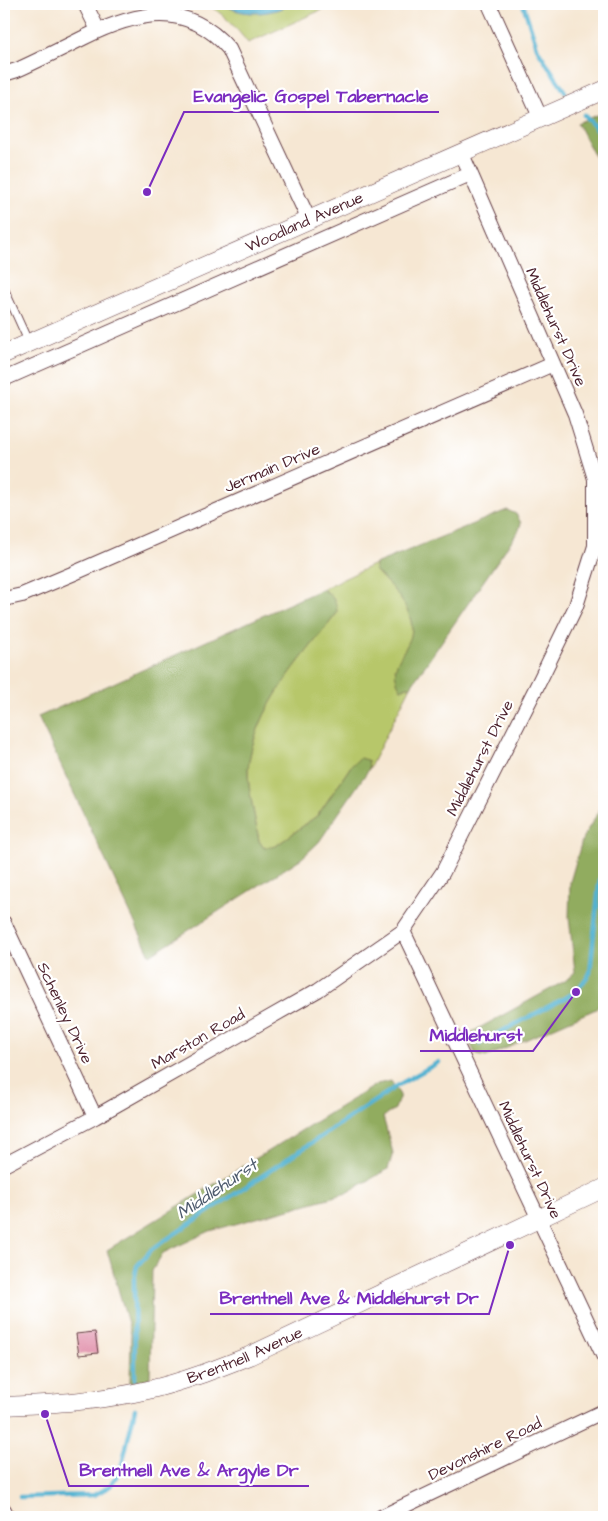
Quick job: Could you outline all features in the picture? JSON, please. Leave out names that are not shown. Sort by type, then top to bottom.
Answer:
[{"type":"street","points":[[85,4],[98,30]]},
{"type":"street","points":[[489,4],[541,119]]},
{"type":"street","points":[[4,74],[17,70],[118,20],[150,11],[178,12],[206,24],[218,34],[229,49],[309,220]]},
{"type":"street","name":"Woodland Avenue","points":[[4,354],[604,90]]},
{"type":"street","name":"Middlehurst Drive","points":[[462,154],[575,414],[595,478],[595,546],[576,606],[544,671],[443,872],[403,931],[604,1357]]},
{"type":"street","points":[[4,379],[470,174]]},
{"type":"street","name":"Jermain Drive","points":[[4,599],[22,595],[72,574],[553,364]]},
{"type":"street","name":"Schenley Drive","points":[[4,923],[95,1117]]},
{"type":"street","name":"Marston Road","points":[[4,1165],[95,1117],[318,990],[403,931]]},
{"type":"street","name":"Brentnell Avenue","points":[[4,1406],[106,1397],[148,1390],[202,1374],[250,1356],[604,1188]]},
{"type":"street","name":"Devonshire Road","points":[[381,1517],[604,1411]]},
{"type":"street","points":[[4,1510],[7,1517]]},
{"type":"lane","points":[[4,288],[29,343]]},
{"type":"green space","points":[[205,4],[224,4],[229,8],[283,8],[289,4],[326,4],[328,7],[248,43],[223,16]]},
{"type":"green space","points":[[604,112],[604,174],[577,123]]},
{"type":"green space","points":[[507,510],[516,514],[521,523],[519,530],[411,686],[401,689],[396,679],[396,670],[410,639],[412,631],[411,621],[409,613],[401,600],[375,570],[375,564]]},
{"type":"green space","points":[[375,564],[375,570],[388,583],[405,606],[412,624],[412,633],[408,646],[395,668],[401,689],[411,686],[369,769],[368,760],[351,766],[318,815],[276,846],[264,848],[259,841],[248,776],[252,746],[260,725],[282,685],[337,613],[330,594],[322,589]]},
{"type":"green space","points":[[322,589],[333,599],[337,613],[282,685],[260,725],[252,746],[248,776],[259,841],[264,848],[276,846],[318,815],[351,766],[360,758],[368,760],[369,769],[319,842],[302,858],[150,955],[38,717]]},
{"type":"green space","points":[[604,803],[604,998],[596,1009],[486,1057],[476,1055],[469,1041],[472,1032],[565,981],[575,972],[569,917],[570,882],[583,837]]},
{"type":"green space","points":[[391,1081],[400,1095],[395,1109],[383,1117],[393,1153],[388,1169],[347,1193],[210,1231],[163,1253],[152,1271],[150,1378],[130,1383],[131,1334],[107,1250],[377,1084]]},
{"type":"water","points":[[224,4],[289,4],[283,8],[266,12],[247,13],[230,8]]},
{"type":"building","points":[[95,1332],[98,1353],[79,1355],[76,1334]]},
{"type":"waterway","name":"Middlehurst","points":[[523,4],[538,50],[565,92]]},
{"type":"waterway","name":"Middlehurst","points":[[584,115],[604,137]]},
{"type":"waterway","name":"Middlehurst","points":[[480,1043],[576,992],[590,973],[599,885],[604,865]]},
{"type":"waterway","name":"Middlehurst","points":[[135,1379],[134,1279],[137,1266],[152,1249],[400,1084],[439,1062]]},
{"type":"waterway","name":"Middlehurst","points":[[20,1497],[94,1495],[110,1486],[121,1469],[135,1409]]},
{"type":"place","name":"Evangelic Gospel Tabernacle","points":[[147,192]]},
{"type":"place","name":"Middlehurst","points":[[576,992]]},
{"type":"place","name":"Brentnell Ave & Middlehurst Dr","points":[[510,1245]]},
{"type":"place","name":"Brentnell Ave & Argyle Dr","points":[[45,1414]]}]
